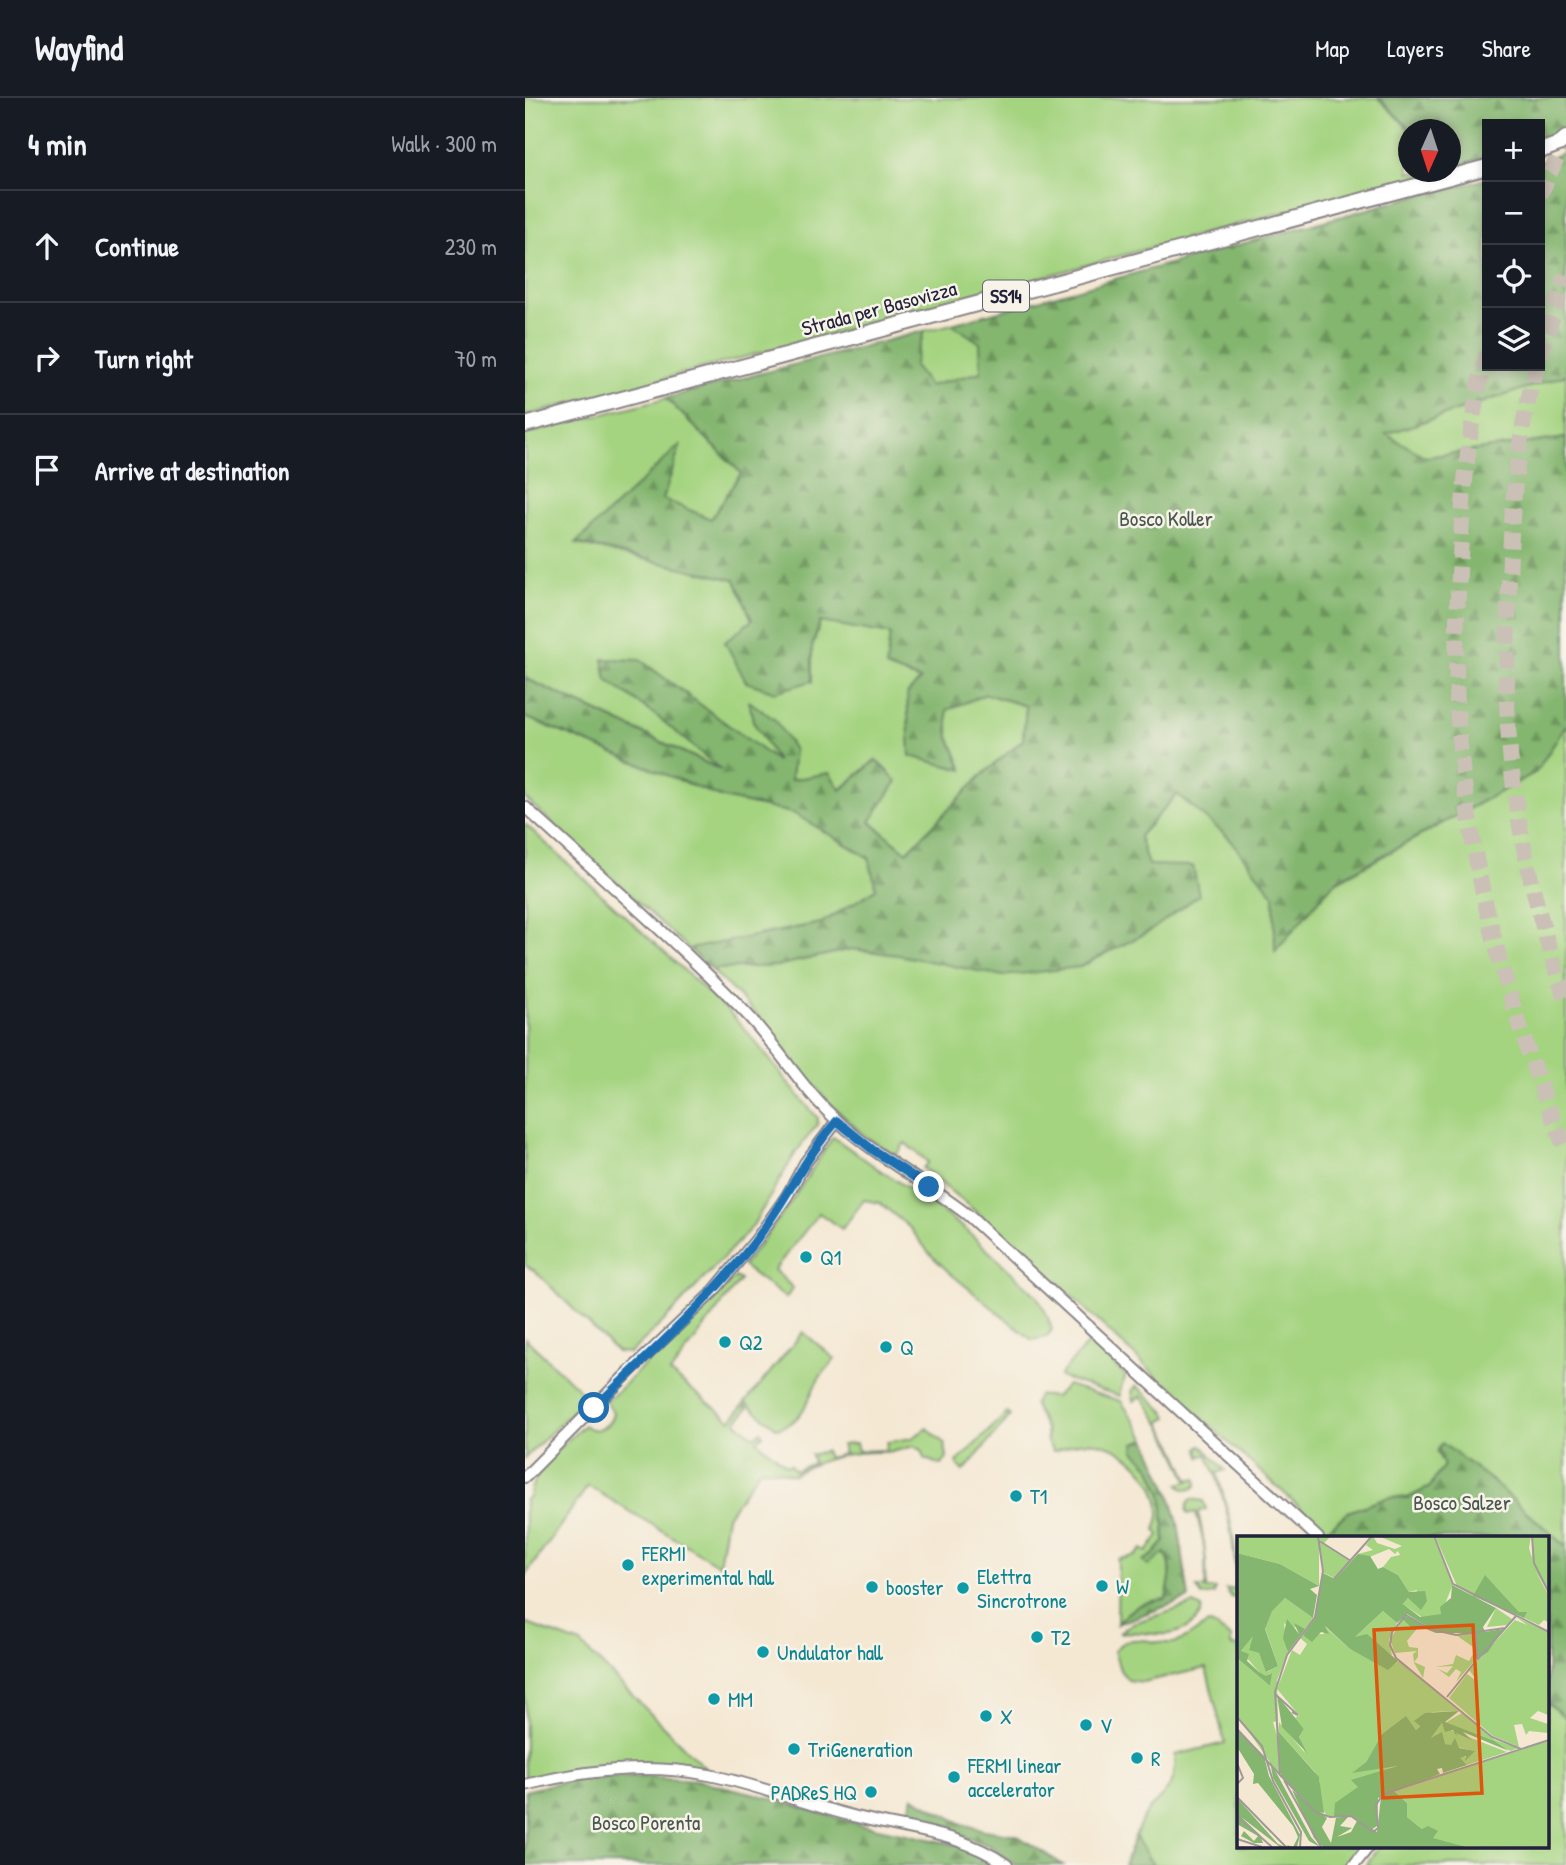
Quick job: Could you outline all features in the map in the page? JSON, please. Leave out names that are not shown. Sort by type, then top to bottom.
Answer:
[{"type":"main road","points":[[1545,148],[1559,144],[1566,138]]},
{"type":"main road","name":"Strada per Basovizza","points":[[525,425],[1482,168]]},
{"type":"street","points":[[525,807],[744,1011],[837,1121],[873,1150],[969,1216],[1316,1536]]},
{"type":"street","points":[[525,1477],[713,1292],[771,1220],[805,1163],[837,1121]]},
{"type":"street","points":[[525,1483],[525,1489]]},
{"type":"street","points":[[525,1785],[606,1770],[664,1770],[710,1775],[854,1817],[955,1838],[1007,1865]]},
{"type":"street","points":[[1354,1865],[1367,1848]]},
{"type":"green space","points":[[525,98],[1378,98],[1399,119],[1398,181],[525,416]]},
{"type":"green space","points":[[1379,98],[1566,98],[1566,127],[1552,138],[1545,140],[1545,119],[1482,119],[1482,159],[1461,165],[1461,119],[1400,119]]},
{"type":"green space","name":"Bosco Koller","points":[[1566,151],[1566,375],[1386,434],[1426,457],[1566,438],[1566,725],[1536,772],[1334,882],[1275,951],[1274,895],[1228,837],[1177,794],[1139,836],[1148,865],[1193,866],[1199,895],[1150,931],[1080,967],[1003,976],[898,955],[852,949],[776,966],[715,969],[715,973],[689,949],[821,923],[876,889],[869,858],[793,813],[723,798],[525,717],[525,678],[721,770],[658,717],[607,680],[603,659],[640,660],[777,761],[753,721],[749,701],[775,720],[794,750],[791,780],[829,773],[841,790],[876,760],[897,781],[870,822],[907,852],[981,776],[1023,740],[1026,706],[986,694],[947,710],[949,737],[963,770],[910,756],[907,694],[920,680],[886,667],[890,634],[820,622],[812,647],[812,681],[775,692],[746,682],[725,642],[752,620],[735,580],[576,543],[681,444],[663,499],[711,519],[741,473],[666,398],[924,331],[914,366],[929,386],[981,372],[980,343],[952,324],[1415,196],[1482,180],[1482,371],[1545,371],[1545,161]]},
{"type":"green space","points":[[952,324],[981,343],[982,372],[929,386],[914,366],[924,331]]},
{"type":"green space","points":[[1566,375],[1566,438],[1426,457],[1385,434]]},
{"type":"green space","points":[[666,398],[741,473],[711,520],[662,499],[680,446],[577,544],[735,580],[752,620],[812,681],[812,647],[820,621],[890,634],[921,680],[963,770],[949,737],[946,710],[986,694],[1026,706],[1023,740],[981,776],[907,852],[870,821],[875,760],[840,790],[829,773],[790,780],[750,702],[753,721],[779,763],[640,660],[603,659],[607,680],[658,717],[724,771],[525,678],[525,434]]},
{"type":"green space","points":[[525,717],[723,798],[793,813],[869,858],[877,889],[821,923],[689,949],[525,798]]},
{"type":"green space","points":[[1566,725],[1566,1547],[1492,1481],[1444,1465],[1430,1487],[1408,1498],[1389,1497],[1348,1512],[1326,1531],[1175,1394],[1034,1260],[923,1168],[928,1162],[905,1143],[896,1155],[866,1137],[831,1105],[800,1070],[764,1022],[715,973],[715,969],[776,966],[852,949],[898,955],[1147,865],[1139,836],[1177,794],[1228,837],[1274,895],[1276,950],[1334,883],[1536,772]]},
{"type":"green space","points":[[525,824],[727,1010],[818,1118],[817,1125],[796,1152],[752,1227],[666,1319],[630,1353],[617,1352],[535,1271],[525,1265]]},
{"type":"green space","points":[[833,1137],[965,1229],[1037,1296],[1052,1330],[1046,1337],[1032,1340],[951,1274],[930,1254],[910,1228],[880,1203],[864,1200],[842,1229],[819,1213],[774,1270],[793,1288],[786,1298],[743,1266],[787,1208]]},
{"type":"green space","points":[[735,1277],[740,1280],[670,1373],[731,1420],[803,1332],[835,1359],[820,1377],[805,1408],[787,1425],[777,1428],[747,1404],[745,1407],[748,1408],[736,1422],[755,1437],[761,1431],[763,1435],[757,1441],[788,1466],[790,1464],[795,1471],[813,1463],[811,1455],[825,1451],[828,1458],[844,1454],[842,1445],[856,1443],[858,1451],[886,1450],[887,1442],[912,1438],[927,1428],[945,1444],[947,1457],[942,1465],[925,1459],[922,1450],[913,1446],[893,1451],[841,1456],[793,1475],[760,1469],[727,1516],[719,1565],[588,1486],[525,1576],[525,1499],[529,1497],[543,1466],[584,1425],[598,1429],[606,1425],[613,1412],[606,1402]]},
{"type":"green space","points":[[525,1338],[587,1397],[525,1458]]},
{"type":"green space","points":[[1089,1342],[1126,1376],[1120,1396],[1060,1377]]},
{"type":"green space","points":[[1067,1385],[1121,1401],[1146,1439],[1135,1443],[1141,1458],[1151,1468],[1162,1495],[1165,1541],[1154,1554],[1164,1553],[1169,1564],[1166,1599],[1139,1605],[1117,1624],[1118,1559],[1135,1556],[1142,1549],[1147,1552],[1159,1535],[1155,1530],[1159,1517],[1158,1500],[1145,1473],[1122,1452],[1093,1442],[1053,1451],[1047,1442],[1046,1429],[1034,1405],[1038,1395],[1055,1397]]},
{"type":"green space","points":[[1137,1386],[1166,1413],[1168,1417],[1160,1423],[1173,1444],[1189,1480],[1196,1478],[1197,1484],[1194,1488],[1185,1489],[1179,1484],[1188,1481],[1167,1436],[1148,1405],[1141,1396],[1134,1401],[1132,1391]]},
{"type":"green space","points":[[1007,1413],[1010,1416],[964,1471],[957,1462]]},
{"type":"green space","points":[[1146,1439],[1169,1492],[1178,1523],[1189,1598],[1117,1624],[1139,1606],[1166,1599],[1170,1581],[1171,1569],[1165,1553],[1148,1566],[1143,1561],[1154,1554],[1165,1541],[1162,1495],[1151,1468],[1134,1450],[1135,1443]]},
{"type":"green space","name":"Bosco Salzer","points":[[1442,1443],[1492,1481],[1566,1547],[1566,1718],[1549,1704],[1549,1536],[1331,1536],[1326,1531],[1348,1512],[1389,1497],[1408,1498],[1430,1487],[1444,1465],[1437,1452]]},
{"type":"green space","points":[[1201,1445],[1225,1470],[1217,1473],[1232,1527],[1237,1571],[1237,1598],[1231,1597],[1226,1589],[1235,1589],[1236,1580],[1231,1531],[1224,1499],[1207,1454],[1200,1457],[1198,1449]]},
{"type":"green space","points":[[1192,1499],[1203,1501],[1206,1509],[1198,1512],[1205,1550],[1206,1589],[1215,1589],[1214,1594],[1202,1596],[1197,1588],[1205,1588],[1205,1559],[1201,1530],[1195,1512],[1187,1512],[1187,1506]]},
{"type":"green space","points":[[1194,1604],[1202,1608],[1201,1613],[1195,1622],[1180,1631],[1169,1634],[1119,1633],[1133,1623]]},
{"type":"green space","points":[[525,1623],[581,1644],[705,1768],[614,1766],[569,1771],[525,1782]]},
{"type":"green space","points":[[1209,1624],[1213,1625],[1231,1638],[1231,1646],[1237,1647],[1237,1848],[1357,1848],[1344,1865],[1153,1865],[1135,1836],[1145,1815],[1171,1783],[1175,1755],[1225,1743],[1206,1668],[1143,1682],[1128,1680],[1120,1670],[1114,1651],[1127,1641],[1134,1640],[1178,1642]]},
{"type":"green space","points":[[1549,1704],[1566,1718],[1566,1865],[1366,1865],[1378,1848],[1549,1848]]},
{"type":"green space","name":"Bosco Porenta","points":[[640,1776],[696,1780],[756,1794],[859,1824],[957,1845],[998,1865],[525,1865],[525,1791],[580,1777]]},
{"type":"green space","points":[[913,1797],[962,1824],[1016,1835],[1063,1865],[1015,1865],[990,1846],[939,1828],[906,1821]]},
{"type":"green space","points":[[1135,1836],[1153,1865],[1124,1865]]},
{"type":"tunnel","points":[[1545,184],[1566,138]]},
{"type":"tunnel","points":[[1545,340],[1566,275]]},
{"type":"tunnel","points":[[1483,371],[1471,429],[1461,531],[1456,668],[1462,762],[1479,876],[1492,932],[1525,1042],[1566,1150]]},
{"type":"tunnel","points":[[1536,371],[1519,448],[1513,503],[1507,699],[1512,776],[1525,852],[1543,927],[1566,1001]]},
{"type":"place","name":"Q1","points":[[806,1257]]},
{"type":"place","name":"Q2","points":[[725,1342]]},
{"type":"place","name":"Q","points":[[886,1347]]},
{"type":"place","name":"T1","points":[[1016,1496]]},
{"type":"place","name":"FERMI experimental hall","points":[[628,1565]]},
{"type":"place","name":"W","points":[[1102,1586]]},
{"type":"place","name":"booster","points":[[872,1587]]},
{"type":"place","name":"Elettra Sincrotrone","points":[[963,1588]]},
{"type":"place","name":"T2","points":[[1037,1637]]},
{"type":"place","name":"Undulator hall","points":[[763,1652]]},
{"type":"place","name":"MM","points":[[714,1699]]},
{"type":"place","name":"X","points":[[986,1716]]},
{"type":"place","name":"V","points":[[1086,1725]]},
{"type":"place","name":"TriGeneration","points":[[794,1749]]},
{"type":"place","name":"R","points":[[1137,1758]]},
{"type":"place","name":"FERMI linear accelerator","points":[[954,1777]]},
{"type":"place","name":"PADReS HQ","points":[[871,1792]]},
{"type":"route","points":[[594,1408],[690,1316],[735,1267],[771,1220],[815,1147],[837,1121],[873,1150],[929,1187]]}]
